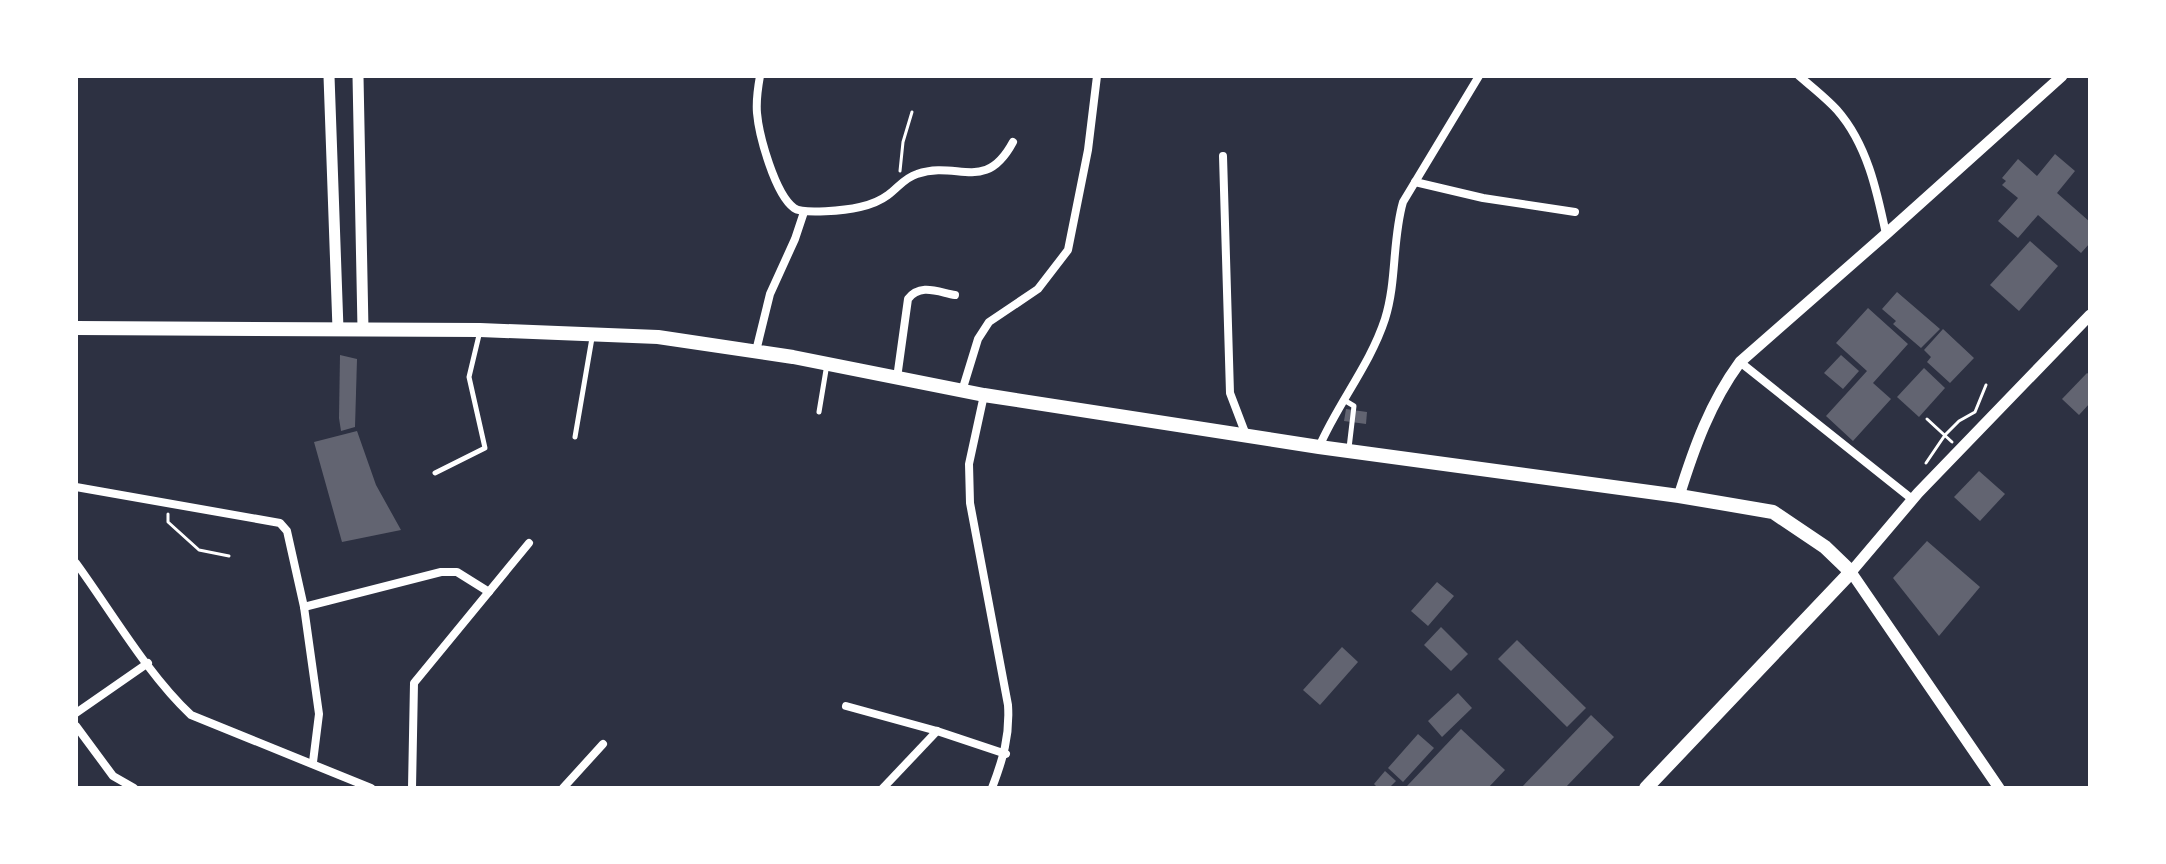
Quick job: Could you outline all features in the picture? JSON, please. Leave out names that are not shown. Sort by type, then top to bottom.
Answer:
[{"type":"main road","points":[[76,328],[480,330],[658,337],[827,363],[984,395],[1773,512],[1825,547],[1851,572],[1646,788]]},
{"type":"street","points":[[329,76],[338,329]]},
{"type":"street","points":[[358,76],[363,329]]},
{"type":"street","points":[[760,76],[757,113],[772,173],[782,194],[795,209],[804,212],[857,208],[887,196],[908,177],[922,172],[979,172],[992,169],[1013,142]]},
{"type":"street","points":[[962,391],[978,339],[989,322],[1038,289],[1068,250],[1088,150],[1097,76]]},
{"type":"street","points":[[1319,447],[1376,343],[1386,316],[1397,223],[1403,202],[1479,76]]},
{"type":"street","points":[[1799,76],[1838,111],[1858,140],[1876,189],[1886,234]]},
{"type":"street","points":[[1679,496],[1696,441],[1723,384],[1740,362],[2062,76]]},
{"type":"street","points":[[1223,156],[1230,393],[1247,436]]},
{"type":"street","points":[[1415,182],[1483,198],[1575,212]]},
{"type":"street","points":[[756,351],[770,294],[804,212]]},
{"type":"street","points":[[897,378],[908,299],[914,291],[922,289],[955,295]]},
{"type":"street","points":[[1999,788],[1851,572],[1912,499],[2090,315]]},
{"type":"street","points":[[1740,362],[1912,499]]},
{"type":"street","points":[[984,395],[969,464],[970,503],[1010,729],[1006,754],[992,788]]},
{"type":"street","points":[[76,487],[280,523],[287,531],[304,607],[319,714],[313,762]]},
{"type":"street","points":[[412,788],[414,683],[529,543]]},
{"type":"street","points":[[76,563],[177,702],[191,715],[371,788]]},
{"type":"street","points":[[304,607],[441,572],[457,572],[489,592]]},
{"type":"street","points":[[76,713],[148,663]]},
{"type":"street","points":[[846,706],[1006,754]]},
{"type":"street","points":[[76,726],[113,776],[134,788]]},
{"type":"street","points":[[883,788],[937,731]]},
{"type":"street","points":[[563,788],[603,744]]},
{"type":"lane","points":[[435,473],[485,448],[469,377],[480,330]]},
{"type":"lane","points":[[575,437],[593,333]]},
{"type":"lane","points":[[819,412],[827,363]]},
{"type":"lane","points":[[1343,399],[1354,406],[1348,451]]},
{"type":"path","points":[[897,186],[903,142],[912,112]]},
{"type":"path","points":[[1922,470],[1945,435],[1959,421],[1975,412],[1986,385]]},
{"type":"path","points":[[1927,419],[1960,450]]},
{"type":"path","points":[[168,502],[168,522],[199,550],[229,556]]},
{"type":"building","points":[[2055,154],[2075,171],[2057,193],[2090,222],[2090,243],[2081,253],[2038,215],[2018,238],[1998,221],[2018,198],[2002,185],[2006,181],[2002,178],[2018,159],[2037,176]]},
{"type":"building","points":[[2030,241],[2058,266],[2019,311],[1990,285]]},
{"type":"building","points":[[1897,292],[1940,329],[1921,348],[1893,324],[1896,321],[1882,309]]},
{"type":"building","points":[[1868,308],[1908,344],[1873,383],[1891,399],[1853,441],[1826,416],[1867,371],[1836,343]]},
{"type":"building","points":[[1943,329],[1974,358],[1950,383],[1927,362],[1931,357],[1924,350]]},
{"type":"building","points":[[340,355],[357,359],[355,427],[341,431],[339,418]]},
{"type":"building","points":[[1841,355],[1859,371],[1843,389],[1824,373]]},
{"type":"building","points":[[1924,368],[1945,388],[1919,417],[1897,397]]},
{"type":"building","points":[[2087,373],[2090,375],[2090,403],[2079,415],[2062,399]]},
{"type":"building","points":[[1346,409],[1367,412],[1366,424],[1344,421]]},
{"type":"building","points":[[357,431],[376,485],[401,530],[342,542],[314,442]]},
{"type":"building","points":[[1979,471],[2005,494],[1980,521],[1954,497]]},
{"type":"building","points":[[1927,541],[1980,587],[1939,636],[1893,578]]},
{"type":"building","points":[[1437,582],[1454,596],[1428,626],[1411,611]]},
{"type":"building","points":[[1441,627],[1468,654],[1451,671],[1424,645]]},
{"type":"building","points":[[1517,640],[1586,708],[1567,727],[1498,659]]},
{"type":"building","points":[[1342,647],[1358,662],[1320,705],[1303,690]]},
{"type":"building","points":[[1458,693],[1472,708],[1442,737],[1428,721]]},
{"type":"building","points":[[1591,715],[1614,737],[1565,788],[1521,788]]},
{"type":"building","points":[[1461,729],[1505,770],[1488,788],[1409,788],[1407,786]]},
{"type":"building","points":[[1418,734],[1434,748],[1403,782],[1388,768]]},
{"type":"building","points":[[1385,771],[1396,781],[1389,788],[1378,788],[1374,784]]}]
